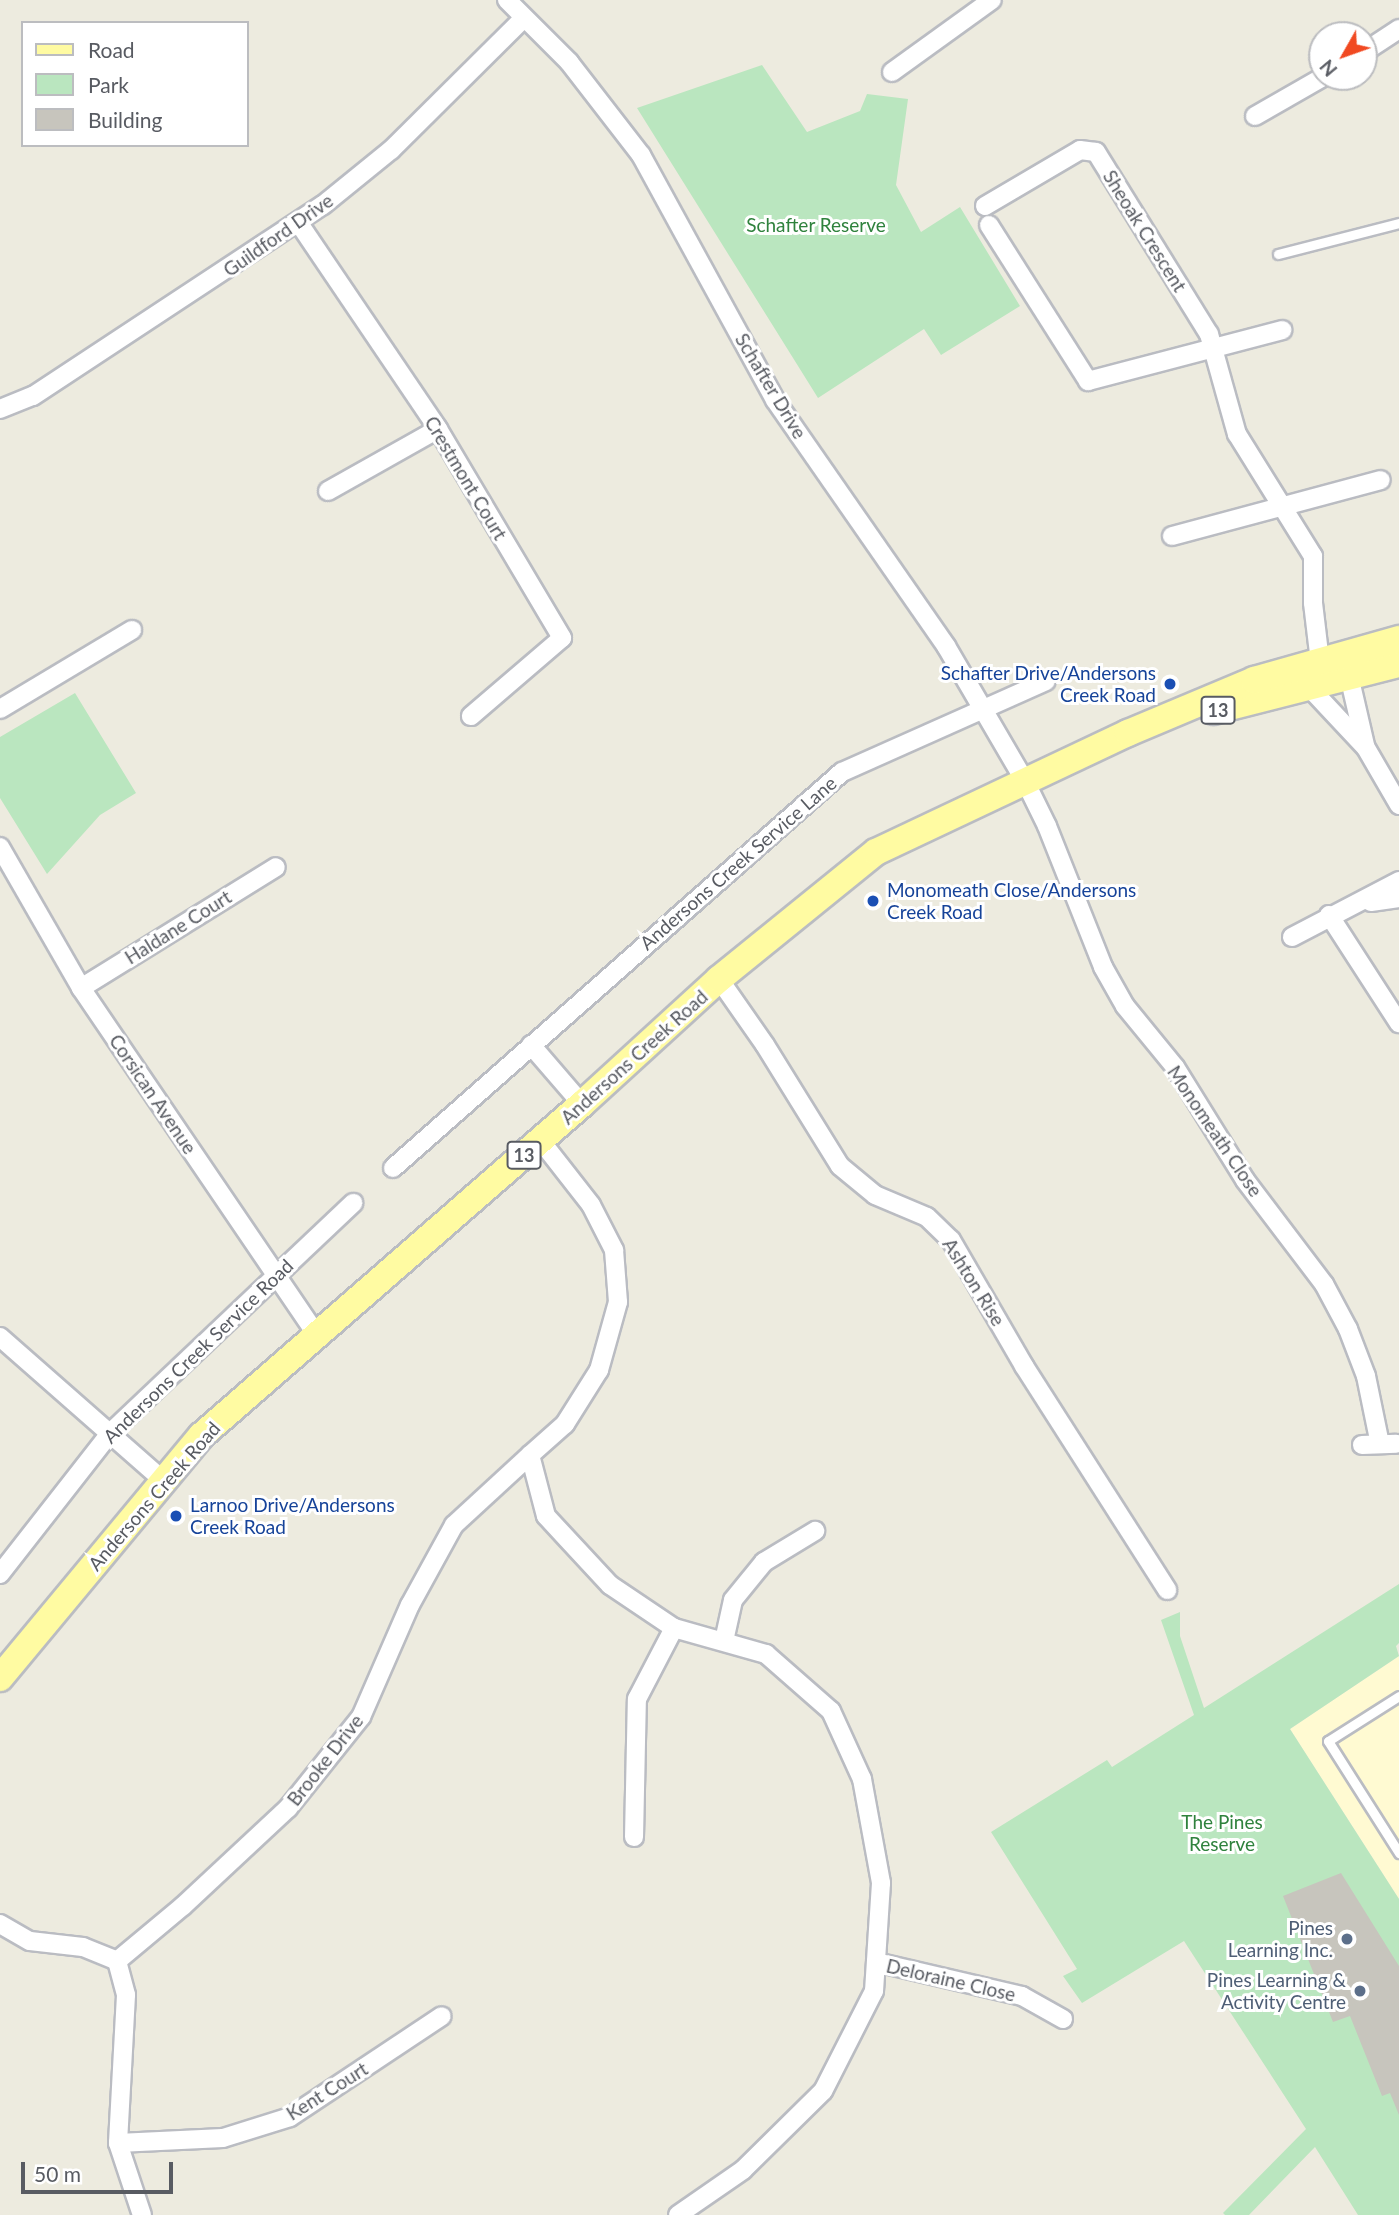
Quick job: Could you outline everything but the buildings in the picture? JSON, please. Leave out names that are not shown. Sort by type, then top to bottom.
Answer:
[{"type":"main road","name":"Andersons Creek Road","points":[[1325,670],[1399,639]]},
{"type":"main road","name":"Andersons Creek Road","points":[[0,1678],[201,1436],[582,1104],[719,979],[876,852],[1128,733],[1254,680],[1325,670],[1399,664]]},
{"type":"street","name":"Schafter Drive","points":[[508,0],[569,62],[641,155],[775,400],[946,646],[1025,780]]},
{"type":"street","points":[[892,72],[992,0]]},
{"type":"street","name":"Guildford Drive","points":[[0,409],[33,396],[298,222],[391,150],[524,18]]},
{"type":"street","points":[[1378,43],[1399,29]]},
{"type":"street","points":[[1255,117],[1308,86]]},
{"type":"street","name":"Sheoak Crescent","points":[[985,206],[1080,150],[1096,152],[1209,334],[1237,434],[1313,556],[1313,603],[1325,670],[1353,706],[1366,748]]},
{"type":"street","name":"Crestmont Court","points":[[298,222],[438,429],[562,638],[471,716]]},
{"type":"street","points":[[989,225],[1088,381],[1282,330]]},
{"type":"street","points":[[328,491],[438,429]]},
{"type":"street","points":[[1172,536],[1381,480]]},
{"type":"street","points":[[0,709],[132,630]]},
{"type":"street","points":[[1325,670],[1399,805]]},
{"type":"street","name":"Andersons Creek Service Lane","points":[[393,1168],[842,772],[1046,681]]},
{"type":"street","name":"Monomeath Close","points":[[1025,780],[1047,826],[1103,967],[1125,1006],[1174,1067],[1245,1180],[1324,1284],[1348,1329],[1366,1376],[1379,1444]]},
{"type":"street","name":"Corsican Avenue","points":[[0,848],[81,988],[316,1334]]},
{"type":"street","name":"Haldane Court","points":[[81,988],[276,867]]},
{"type":"street","points":[[1293,937],[1329,915],[1357,904],[1399,881]]},
{"type":"street","points":[[1357,904],[1399,898]]},
{"type":"street","points":[[1329,915],[1399,1023]]},
{"type":"street","name":"Ashton Rise","points":[[719,979],[765,1045],[840,1166],[875,1195],[928,1217],[951,1240],[1024,1366],[1167,1590]]},
{"type":"street","points":[[531,1045],[582,1104]]},
{"type":"street","name":"Brooke Drive","points":[[117,1961],[183,1906],[288,1808],[361,1717],[410,1605],[454,1525],[565,1424],[599,1370],[618,1302],[614,1251],[591,1205],[541,1140]]},
{"type":"street","name":"Andersons Creek Service Road","points":[[0,1574],[110,1433],[353,1203]]},
{"type":"street","points":[[0,1337],[163,1480]]},
{"type":"street","points":[[530,1455],[546,1516],[610,1585],[674,1628],[766,1654],[831,1711],[862,1779],[881,1883],[874,1992],[823,2091],[743,2170],[678,2215]]},
{"type":"street","points":[[724,1641],[733,1600],[764,1562],[815,1531]]},
{"type":"street","points":[[634,1837],[637,1699],[674,1628]]},
{"type":"street","points":[[0,1924],[30,1941],[83,1947],[117,1961],[126,1995],[118,2143],[142,2215]]},
{"type":"street","name":"Deloraine Close","points":[[876,1962],[1021,1996],[1063,2019]]},
{"type":"street","name":"Kent Court","points":[[118,2143],[223,2138],[290,2118],[442,2016]]},
{"type":"lane","points":[[1278,254],[1399,223]]},
{"type":"lane","points":[[1399,1696],[1328,1741],[1399,1853]]},
{"type":"shaded area","points":[[1399,1656],[1399,1899],[1290,1729]]},
{"type":"green space","name":"Schafter Reserve","points":[[762,65],[807,132],[860,111],[867,94],[908,99],[896,185],[921,232],[960,207],[1020,306],[941,355],[924,329],[818,398],[637,108]]},
{"type":"green space","points":[[75,693],[136,793],[100,815],[47,874],[0,798],[0,737]]},
{"type":"green space","name":"The Pines Reserve","points":[[1399,1584],[1399,1643],[1396,1646],[1399,1656],[1290,1729],[1399,1899],[1399,2215],[1358,2215],[1315,2147],[1249,2215],[1225,2215],[1223,2213],[1306,2129],[1184,1941],[1082,2003],[1063,1976],[1077,1969],[991,1832],[1107,1760],[1112,1767],[1194,1715],[1161,1620],[1180,1612],[1180,1636],[1204,1708]]},
{"type":"place","name":"Schafter Drive/Andersons Creek Road","points":[[1170,684]]},
{"type":"place","name":"Monomeath Close/Andersons Creek Road","points":[[873,901]]},
{"type":"place","name":"Larnoo Drive/Andersons Creek Road","points":[[176,1516]]},
{"type":"place","name":"Pines Learning Inc.","points":[[1347,1939]]},
{"type":"place","name":"Pines Learning & Activity Centre","points":[[1360,1991]]}]
